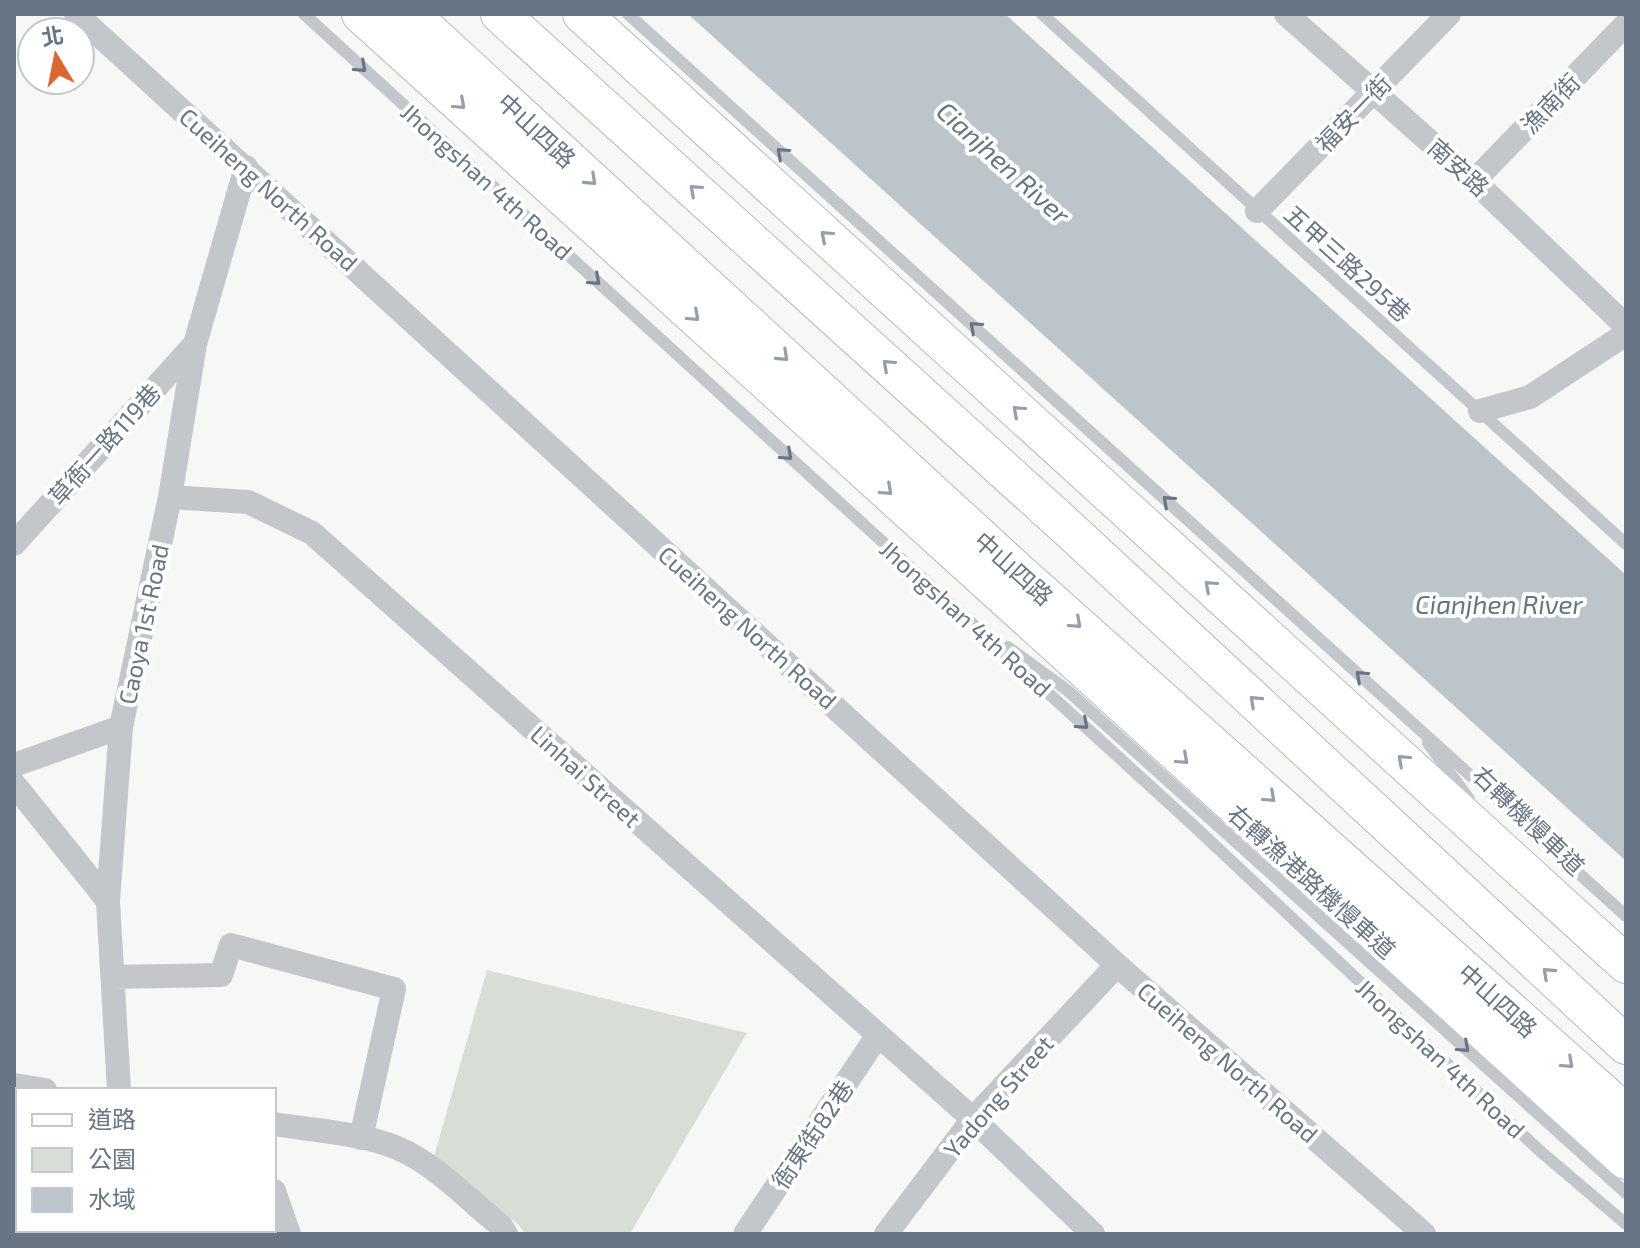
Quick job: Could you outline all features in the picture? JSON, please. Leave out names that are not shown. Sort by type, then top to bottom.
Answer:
[{"type":"main road","name":"Jhongshan 4th Road","points":[[361,14],[1626,1160]]},
{"type":"main road","name":"中山四路","points":[[410,14],[1018,572],[1626,1114]]},
{"type":"main road","points":[[500,14],[1082,541],[1626,1045]]},
{"type":"main road","points":[[582,14],[1626,964]]},
{"type":"street","name":"Cueiheng North Road","points":[[76,14],[1117,965],[1424,1234]]},
{"type":"street","name":"南安路","points":[[1286,14],[1474,181],[1626,326]]},
{"type":"street","name":"福安一街","points":[[1257,211],[1449,14]]},
{"type":"street","name":"漁南街","points":[[1474,181],[1626,24]]},
{"type":"street","name":"Caoya 1st Road","points":[[119,1088],[108,901],[121,727],[170,497],[195,344],[246,167]]},
{"type":"street","points":[[1480,411],[1530,397],[1626,334]]},
{"type":"street","name":"草衙一路119巷","points":[[14,544],[195,344]]},
{"type":"street","name":"Linhai Street","points":[[170,497],[248,502],[312,533],[973,1119],[1093,1234]]},
{"type":"street","points":[[14,765],[121,727]]},
{"type":"street","points":[[14,784],[108,901]]},
{"type":"street","points":[[113,977],[221,975],[231,945],[394,989],[361,1138]]},
{"type":"street","name":"Yadong Street","points":[[886,1234],[973,1119],[1117,965]]},
{"type":"street","name":"衙東街82巷","points":[[745,1234],[878,1035]]},
{"type":"street","points":[[276,1124],[361,1138],[406,1151],[429,1166],[501,1226],[506,1234]]},
{"type":"street","points":[[276,1197],[289,1234]]},
{"type":"lane","name":"Jhongshan 4th Road","points":[[304,14],[1194,826],[1540,1151],[1626,1224]]},
{"type":"lane","points":[[628,14],[1626,916]]},
{"type":"lane","name":"五甲三路295巷","points":[[1042,14],[1626,544]]},
{"type":"lane","name":"右轉漁港路機慢車道","points":[[960,613],[1067,690],[1626,1193]]},
{"type":"lane","name":"右轉機慢車道","points":[[1412,722],[1472,802],[1484,813]]},
{"type":"green space","points":[[487,970],[747,1033],[630,1234],[525,1234],[518,1224],[433,1160]]},
{"type":"water","name":"Cianjhen River","points":[[688,14],[1005,14],[1626,575],[1626,861]]}]
